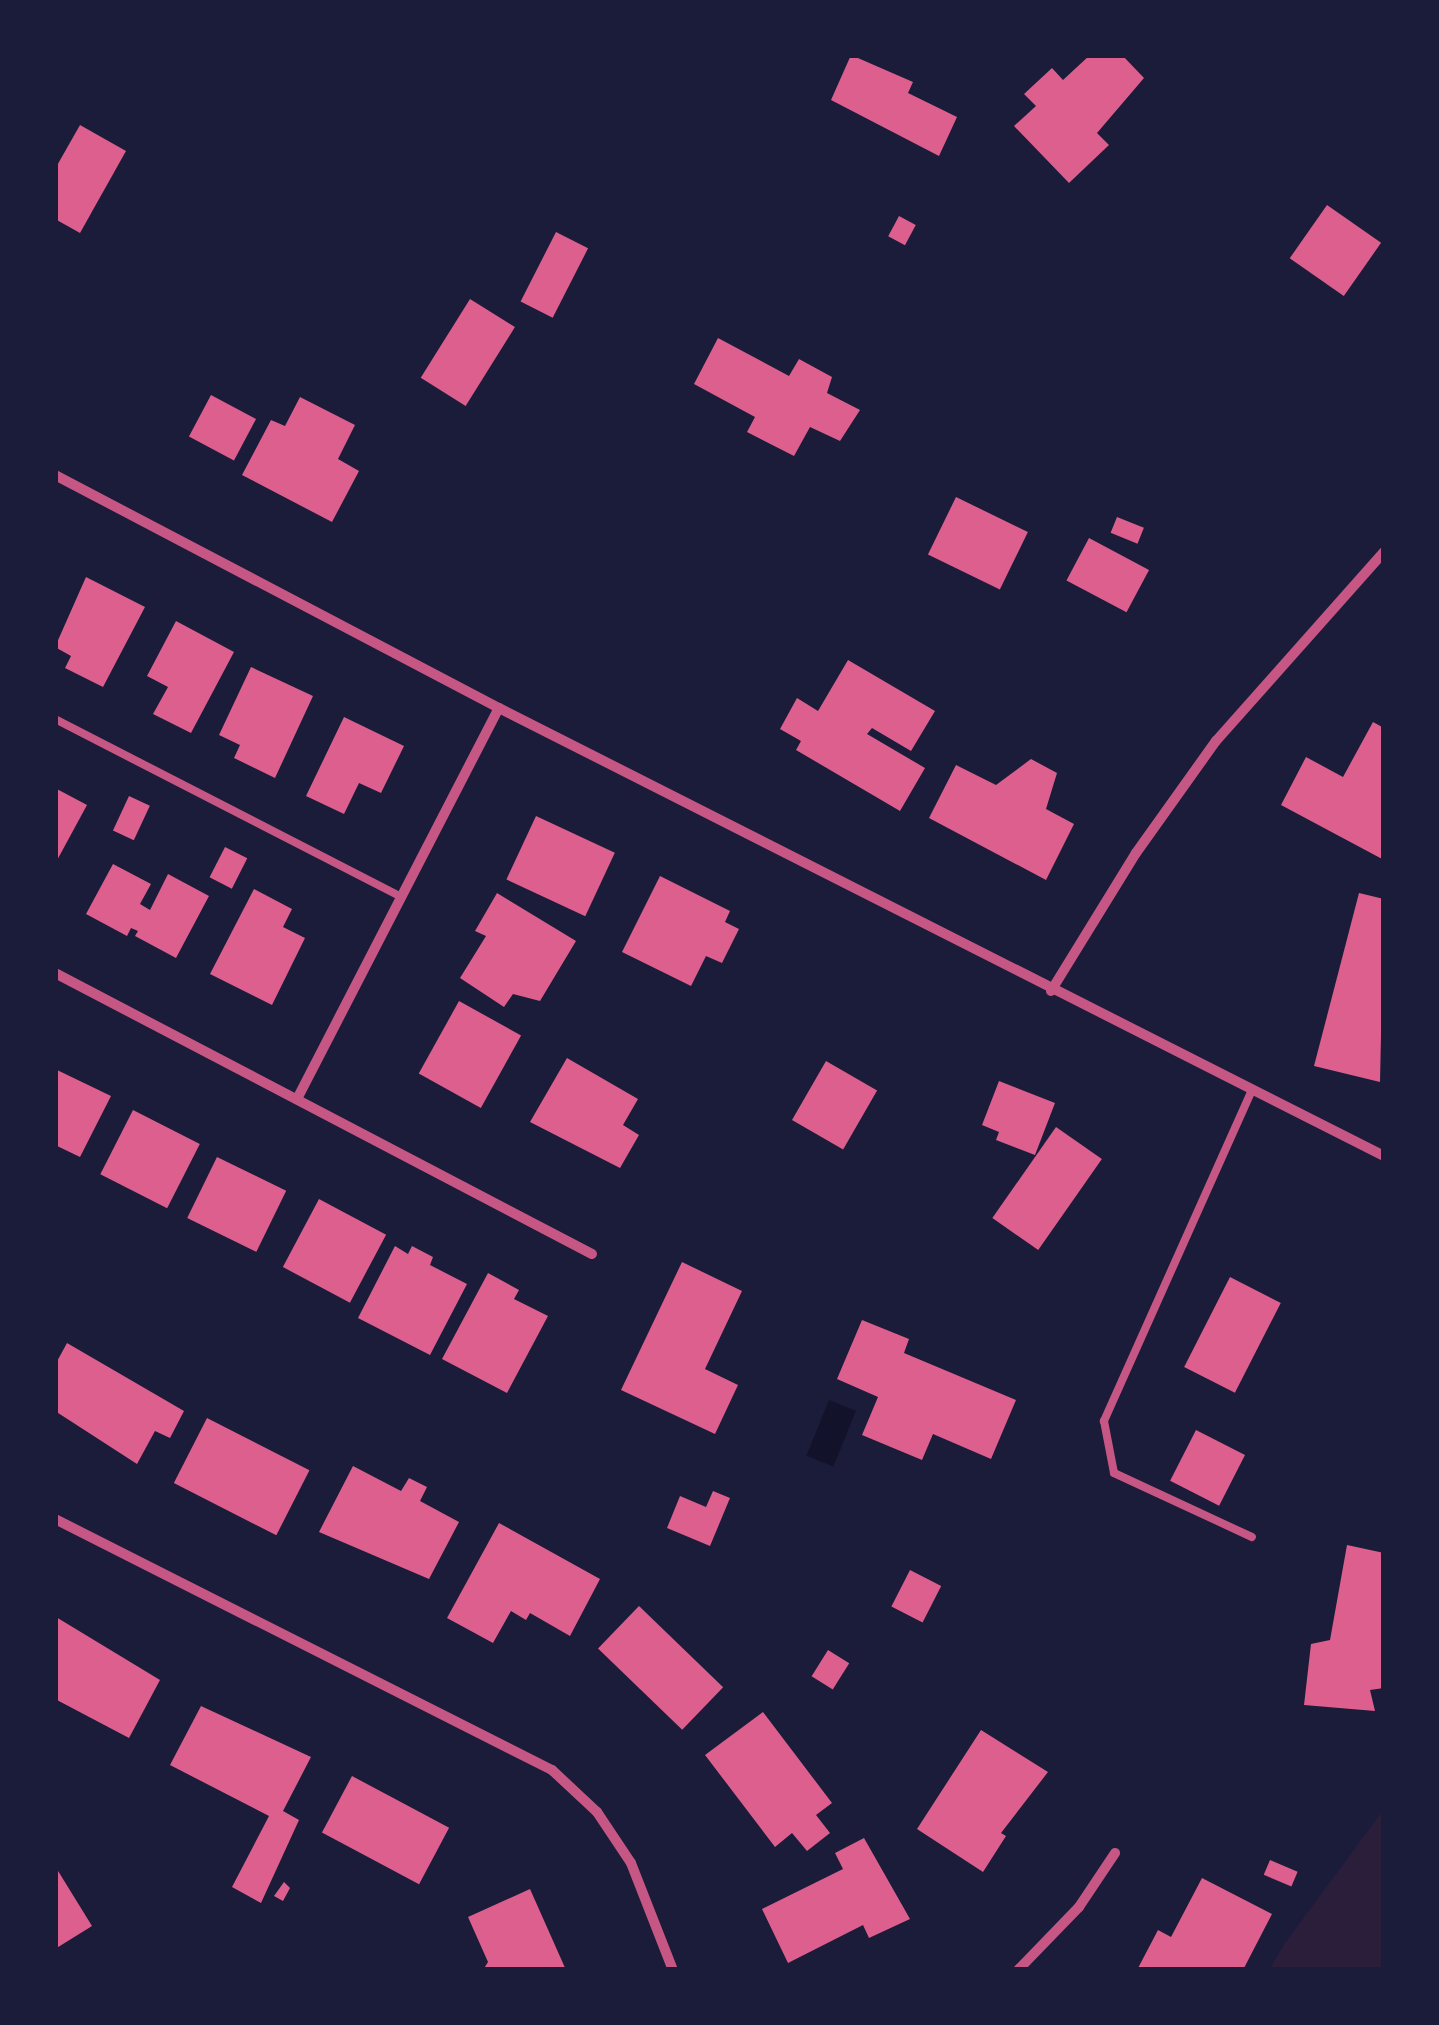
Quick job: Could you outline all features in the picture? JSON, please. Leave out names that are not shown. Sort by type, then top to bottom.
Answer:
[{"type":"street","points":[[55,475],[499,708],[1384,1156]]},
{"type":"street","points":[[1052,991],[1136,853],[1216,741],[1384,552]]},
{"type":"street","points":[[296,1099],[499,708]]},
{"type":"street","points":[[55,973],[592,1254]]},
{"type":"street","points":[[55,1520],[552,1770],[596,1812],[630,1863],[674,1970]]},
{"type":"street","points":[[1018,1970],[1079,1906],[1115,1854]]},
{"type":"lane","points":[[55,719],[402,897]]},
{"type":"lane","points":[[1252,1090],[1104,1421],[1114,1473],[1252,1538]]},
{"type":"shaded area","points":[[829,1400],[856,1411],[833,1466],[807,1456]]},
{"type":"shaded area","points":[[1384,1809],[1384,1970],[1269,1970],[1285,1943]]},
{"type":"building","points":[[851,55],[913,82],[908,93],[957,117],[939,156],[831,100]]},
{"type":"building","points":[[1090,55],[1122,55],[1144,78],[1097,133],[1109,145],[1069,183],[1014,126],[1036,106],[1024,94],[1052,68],[1063,80]]},
{"type":"building","points":[[80,125],[126,151],[80,233],[55,219],[55,169]]},
{"type":"building","points":[[1327,205],[1381,243],[1344,296],[1290,258]]},
{"type":"building","points":[[899,216],[916,225],[905,245],[888,236]]},
{"type":"building","points":[[556,232],[588,248],[553,318],[521,301]]},
{"type":"building","points":[[470,299],[515,327],[466,406],[421,378]]},
{"type":"building","points":[[718,338],[789,376],[799,359],[832,377],[827,393],[860,410],[840,441],[810,427],[794,456],[747,432],[755,417],[694,384]]},
{"type":"building","points":[[211,395],[256,419],[234,460],[189,436]]},
{"type":"building","points":[[300,397],[355,425],[338,459],[359,471],[332,522],[242,475],[271,420],[285,426]]},
{"type":"building","points":[[956,497],[1028,532],[1000,590],[928,555]]},
{"type":"building","points":[[1117,517],[1144,528],[1138,544],[1111,533]]},
{"type":"building","points":[[1089,538],[1149,570],[1127,612],[1066,580]]},
{"type":"building","points":[[86,577],[145,607],[103,687],[65,668],[71,656],[55,647]]},
{"type":"building","points":[[176,621],[234,652],[191,733],[153,714],[168,687],[147,676]]},
{"type":"building","points":[[848,660],[935,711],[911,751],[872,728],[867,734],[925,768],[900,811],[796,750],[801,741],[780,729],[797,698],[818,711]]},
{"type":"building","points":[[251,667],[313,696],[275,778],[234,758],[240,745],[219,735]]},
{"type":"building","points":[[344,717],[404,746],[381,793],[359,783],[344,814],[306,796]]},
{"type":"building","points":[[1373,722],[1384,728],[1384,860],[1281,805],[1306,757],[1343,777]]},
{"type":"building","points":[[1031,759],[1057,773],[1046,809],[1074,824],[1046,880],[929,818],[956,765],[996,785]]},
{"type":"building","points":[[55,788],[87,805],[55,864]]},
{"type":"building","points":[[129,796],[150,806],[134,840],[113,830]]},
{"type":"building","points":[[536,816],[615,853],[585,916],[506,879]]},
{"type":"building","points":[[225,847],[247,858],[232,889],[210,877]]},
{"type":"building","points":[[113,864],[151,884],[140,904],[150,910],[168,874],[209,896],[176,958],[135,936],[138,931],[131,928],[127,936],[86,914]]},
{"type":"building","points":[[660,876],[730,911],[725,922],[739,929],[722,963],[706,956],[691,986],[622,952]]},
{"type":"building","points":[[254,889],[292,909],[283,927],[305,938],[272,1005],[210,974]]},
{"type":"building","points":[[497,893],[576,941],[540,1001],[513,994],[504,1007],[460,978],[486,936],[475,931]]},
{"type":"building","points":[[1359,893],[1384,899],[1380,1082],[1314,1066]]},
{"type":"building","points":[[459,1001],[521,1035],[481,1108],[419,1074]]},
{"type":"building","points":[[567,1058],[638,1099],[623,1125],[639,1135],[620,1168],[530,1122]]},
{"type":"building","points":[[826,1061],[877,1090],[843,1149],[792,1120]]},
{"type":"building","points":[[55,1069],[111,1096],[80,1157],[55,1145]]},
{"type":"building","points":[[999,1081],[1055,1103],[1035,1155],[996,1140],[999,1132],[982,1125]]},
{"type":"building","points":[[133,1110],[200,1144],[167,1208],[100,1174]]},
{"type":"building","points":[[1056,1127],[1102,1159],[1038,1250],[992,1218]]},
{"type":"building","points":[[217,1157],[286,1191],[256,1252],[187,1218]]},
{"type":"building","points":[[319,1199],[386,1235],[350,1303],[283,1267]]},
{"type":"building","points":[[395,1246],[408,1254],[412,1246],[433,1257],[430,1265],[467,1284],[430,1355],[358,1318]]},
{"type":"building","points":[[682,1262],[742,1291],[705,1369],[738,1385],[715,1434],[621,1390]]},
{"type":"building","points":[[488,1273],[519,1290],[514,1299],[548,1316],[507,1393],[442,1359]]},
{"type":"building","points":[[1230,1277],[1281,1303],[1235,1393],[1184,1367]]},
{"type":"building","points":[[862,1320],[909,1339],[904,1353],[1016,1400],[991,1459],[933,1434],[922,1460],[862,1435],[878,1397],[837,1379]]},
{"type":"building","points":[[67,1343],[184,1411],[170,1438],[155,1431],[137,1464],[55,1411],[55,1365]]},
{"type":"building","points":[[207,1418],[309,1470],[276,1535],[174,1483]]},
{"type":"building","points":[[1196,1430],[1245,1455],[1219,1506],[1170,1481]]},
{"type":"building","points":[[353,1466],[401,1491],[409,1478],[427,1487],[420,1501],[459,1522],[429,1579],[319,1532]]},
{"type":"building","points":[[713,1491],[730,1498],[710,1546],[667,1528],[680,1496],[706,1507]]},
{"type":"building","points":[[499,1523],[600,1579],[570,1636],[530,1613],[526,1620],[511,1611],[493,1643],[447,1618]]},
{"type":"building","points":[[1347,1545],[1384,1553],[1384,1688],[1370,1690],[1375,1711],[1304,1705],[1311,1644],[1330,1640]]},
{"type":"building","points":[[910,1570],[941,1586],[923,1622],[891,1607]]},
{"type":"building","points":[[639,1606],[723,1687],[682,1730],[598,1648]]},
{"type":"building","points":[[56,1617],[160,1680],[129,1738],[55,1699]]},
{"type":"building","points":[[828,1650],[849,1663],[833,1690],[812,1676]]},
{"type":"building","points":[[201,1706],[311,1757],[283,1811],[299,1820],[261,1903],[232,1887],[269,1816],[170,1765]]},
{"type":"building","points":[[763,1712],[832,1803],[816,1815],[830,1833],[807,1851],[792,1833],[775,1847],[705,1755]]},
{"type":"building","points":[[981,1730],[1048,1772],[1001,1833],[1006,1836],[983,1872],[917,1829]]},
{"type":"building","points":[[352,1776],[449,1828],[419,1884],[322,1833]]},
{"type":"building","points":[[864,1838],[910,1919],[869,1938],[863,1925],[788,1963],[762,1909],[843,1869],[835,1853]]},
{"type":"building","points":[[1270,1860],[1298,1872],[1291,1886],[1264,1875]]},
{"type":"building","points":[[55,1866],[92,1926],[55,1949]]},
{"type":"building","points":[[1202,1878],[1272,1914],[1243,1970],[1137,1970],[1158,1930],[1171,1937]]},
{"type":"building","points":[[284,1882],[290,1888],[283,1901],[274,1896]]},
{"type":"building","points":[[530,1889],[566,1970],[483,1970],[488,1962],[468,1917]]}]
